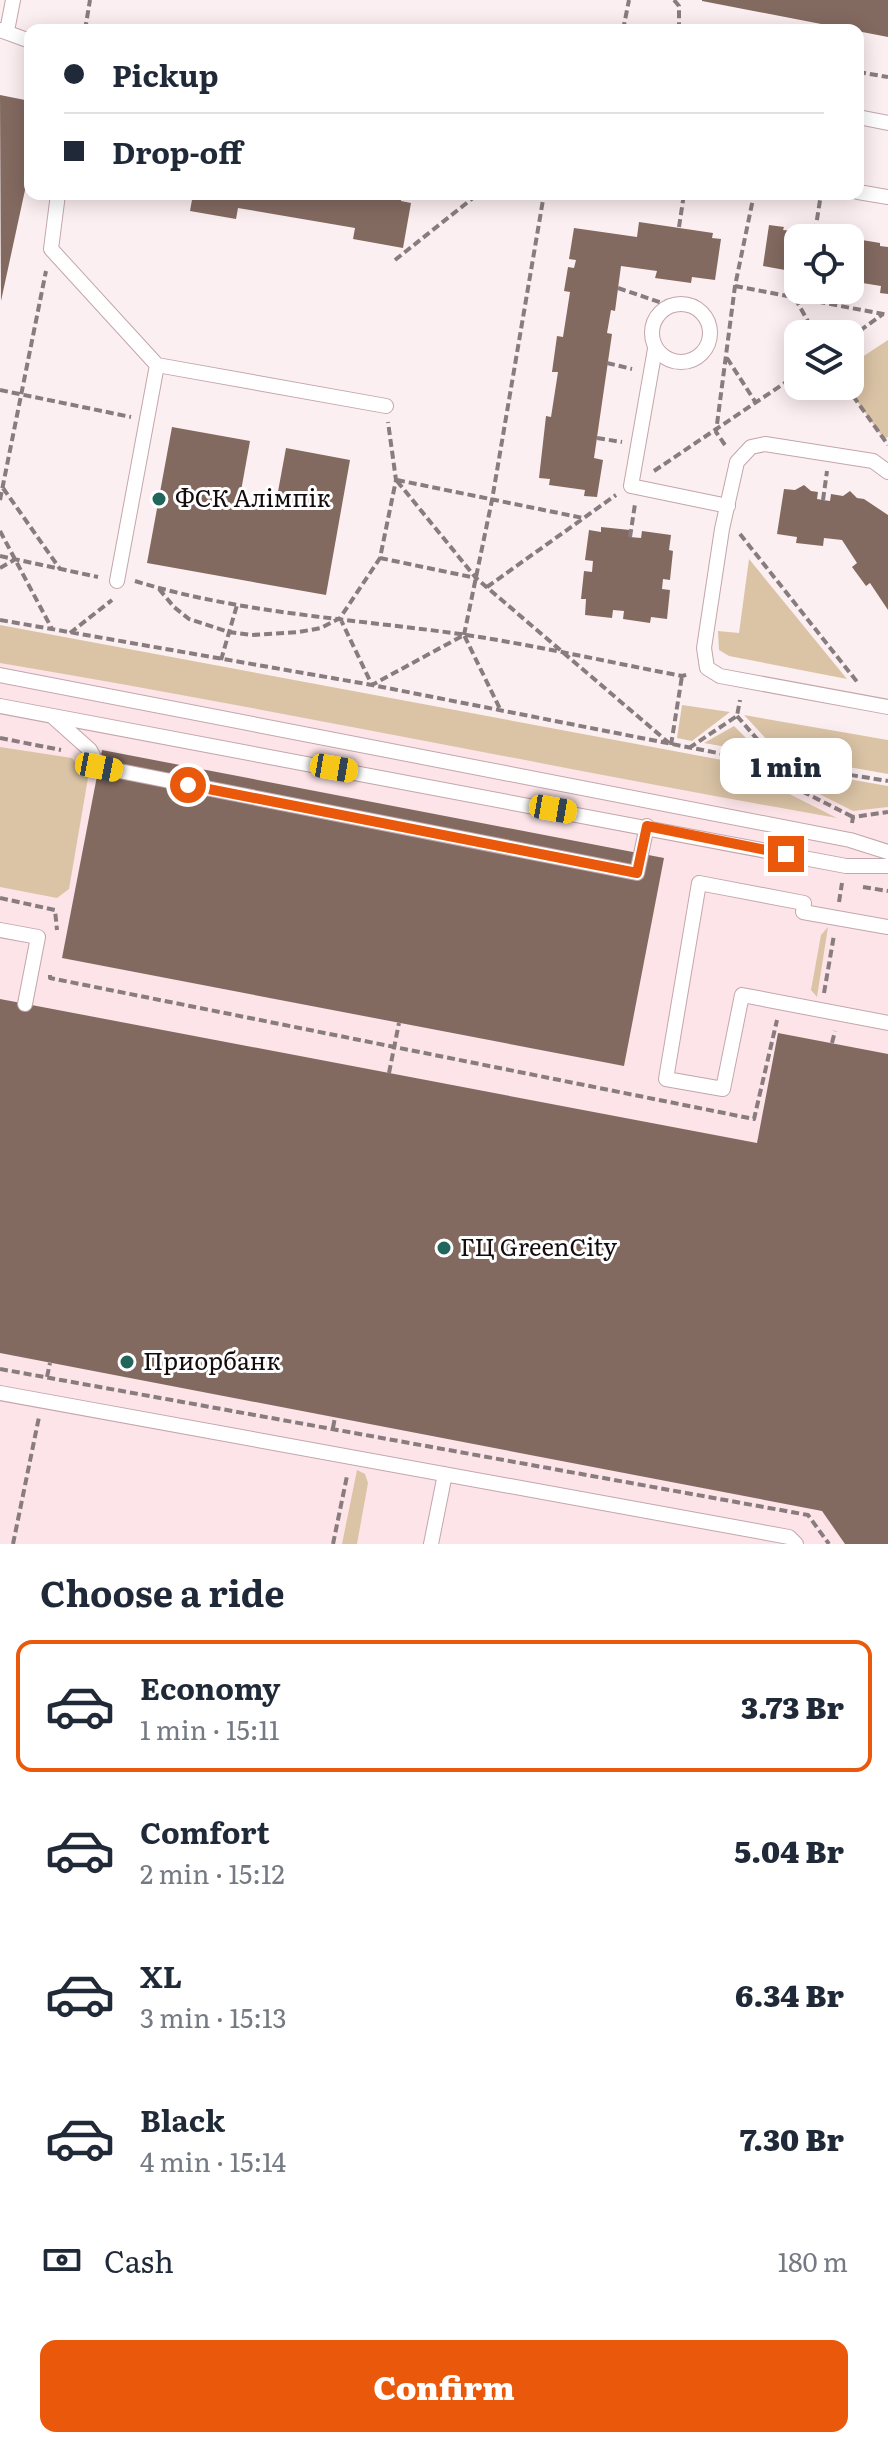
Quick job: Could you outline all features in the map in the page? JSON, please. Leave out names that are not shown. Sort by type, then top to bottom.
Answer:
[{"type":"lane","points":[[13,0],[4,30],[24,38]]},
{"type":"lane","points":[[864,118],[888,123]]},
{"type":"lane","points":[[864,193],[888,197]]},
{"type":"lane","points":[[57,200],[51,249],[157,365],[386,406]]},
{"type":"lane","points":[[655,349],[669,360],[687,362],[703,353],[710,336],[706,318],[691,305],[671,306],[656,318],[653,327],[655,349],[634,487],[728,506]]},
{"type":"lane","points":[[117,581],[157,365]]},
{"type":"lane","points":[[888,472],[873,461],[765,444],[751,447],[737,462],[722,529],[704,648],[707,668],[720,676],[888,707]]},
{"type":"lane","points":[[0,675],[850,840],[888,852]]},
{"type":"lane","points":[[0,706],[846,866],[888,866]]},
{"type":"lane","points":[[52,715],[90,750],[99,767],[637,873],[647,826]]},
{"type":"lane","points":[[888,927],[803,912],[804,903],[699,883],[666,1079],[723,1089],[742,995],[888,1023]]},
{"type":"lane","points":[[0,930],[38,937],[25,1004]]},
{"type":"lane","points":[[0,1393],[789,1537],[796,1544]]},
{"type":"lane","points":[[431,1544],[445,1474]]},
{"type":"path","points":[[83,0],[89,9]]},
{"type":"path","points":[[86,24],[90,0]]},
{"type":"path","points":[[624,24],[629,0]]},
{"type":"path","points":[[678,2],[679,24]]},
{"type":"path","points":[[864,73],[888,77]]},
{"type":"path","points":[[395,260],[470,200]]},
{"type":"path","points":[[501,711],[464,635],[492,500],[543,200]]},
{"type":"path","points":[[679,227],[683,200]]},
{"type":"path","points":[[716,432],[735,286],[753,200]]},
{"type":"path","points":[[816,224],[820,200]]},
{"type":"path","points":[[0,500],[51,249]]},
{"type":"path","points":[[735,286],[784,296]]},
{"type":"path","points":[[618,288],[671,306]]},
{"type":"path","points":[[829,304],[886,314]]},
{"type":"path","points":[[864,329],[886,314]]},
{"type":"path","points":[[726,356],[756,403]]},
{"type":"path","points":[[607,363],[650,372]]},
{"type":"path","points":[[487,587],[583,518],[634,487],[784,384]]},
{"type":"path","points":[[0,390],[147,420]]},
{"type":"path","points":[[856,400],[888,445]]},
{"type":"path","points":[[159,589],[189,619],[229,632],[252,635],[299,632],[321,628],[340,618],[380,558],[396,480],[386,406]]},
{"type":"path","points":[[823,500],[829,454]]},
{"type":"path","points":[[396,480],[583,518]]},
{"type":"path","points":[[396,480],[476,578],[671,745]]},
{"type":"path","points":[[1,486],[62,570]]},
{"type":"path","points":[[630,537],[634,487]]},
{"type":"path","points":[[722,529],[743,535],[861,687]]},
{"type":"path","points":[[0,531],[52,629]]},
{"type":"path","points":[[0,556],[237,604],[464,635],[682,676],[671,745]]},
{"type":"path","points":[[380,558],[476,578]]},
{"type":"path","points":[[0,568],[14,560]]},
{"type":"path","points":[[70,633],[113,599]]},
{"type":"path","points":[[221,660],[237,604]]},
{"type":"path","points":[[340,618],[372,685]]},
{"type":"path","points":[[0,620],[372,685],[671,745],[888,781]]},
{"type":"path","points":[[372,685],[464,635]]},
{"type":"path","points":[[689,748],[737,716],[744,682]]},
{"type":"path","points":[[737,716],[778,763]]},
{"type":"path","points":[[733,756],[853,817]]},
{"type":"path","points":[[846,866],[818,1027],[848,1034]]},
{"type":"path","points":[[0,898],[55,910],[58,931]]},
{"type":"path","points":[[52,962],[50,978],[754,1119],[776,1020],[790,1023]]},
{"type":"path","points":[[389,1073],[399,1023]]},
{"type":"path","points":[[832,1043],[835,1031]]},
{"type":"path","points":[[13,1544],[50,1363]]},
{"type":"path","points":[[0,1369],[808,1515],[829,1544]]},
{"type":"path","points":[[333,1428],[335,1417]]},
{"type":"path","points":[[333,1544],[355,1432]]},
{"type":"shaded area","points":[[888,340],[888,437],[884,439],[856,400],[864,400],[864,356]]},
{"type":"shaded area","points":[[749,559],[847,679],[729,656],[719,650],[718,631],[739,633]]},
{"type":"shaded area","points":[[0,625],[722,760],[837,818],[0,663]]},
{"type":"shaded area","points":[[0,638],[888,799],[888,1544],[0,1544]]},
{"type":"shaded area","points":[[682,705],[730,712],[692,741],[677,738]]},
{"type":"shaded area","points":[[744,715],[888,740],[888,774],[781,755]]},
{"type":"shaded area","points":[[734,726],[761,753],[704,743]]},
{"type":"shaded area","points":[[0,747],[72,758],[88,778],[69,889],[57,898],[0,887]]},
{"type":"shaded area","points":[[760,764],[888,786],[888,807],[853,811]]},
{"type":"shaded area","points":[[828,927],[817,997],[811,990],[821,935]]},
{"type":"shaded area","points":[[357,1470],[365,1474],[368,1483],[357,1544],[342,1544]]},
{"type":"building","points":[[888,0],[888,37],[864,32],[864,24],[821,24],[702,1]]},
{"type":"building","points":[[0,95],[24,100],[24,195],[1,301]]},
{"type":"building","points":[[192,200],[401,200],[411,203],[403,248],[353,239],[355,228],[238,208],[236,219],[190,211]]},
{"type":"building","points":[[639,222],[713,233],[712,238],[721,239],[715,280],[692,277],[691,283],[655,278],[657,271],[621,266],[615,311],[611,310],[607,333],[612,334],[594,458],[603,460],[597,497],[584,496],[585,490],[549,485],[550,479],[539,478],[546,416],[551,417],[558,372],[552,372],[557,336],[563,337],[570,292],[564,291],[568,267],[574,268],[576,260],[569,259],[574,228],[637,237]]},
{"type":"building","points":[[769,225],[784,227],[784,270],[763,266]]},
{"type":"building","points":[[864,240],[888,247],[888,294],[880,293],[881,286],[864,283]]},
{"type":"building","points":[[172,427],[250,441],[239,502],[275,508],[286,448],[350,460],[326,595],[147,563]]},
{"type":"building","points":[[804,485],[818,492],[817,499],[830,501],[831,494],[843,496],[850,491],[888,515],[888,610],[870,583],[866,586],[852,567],[857,563],[842,540],[824,538],[823,546],[796,543],[797,537],[777,534],[784,489],[795,490]]},
{"type":"building","points":[[601,527],[630,530],[630,537],[641,538],[642,531],[671,535],[670,580],[663,579],[662,589],[670,590],[667,619],[651,617],[650,623],[623,619],[624,611],[613,610],[612,618],[585,615],[586,599],[581,599],[584,571],[592,572],[593,561],[585,560],[589,530],[601,532]]},
{"type":"building","points":[[102,750],[664,858],[624,1066],[62,958]]},
{"type":"building","name":"ГЦ GreenCity","points":[[0,999],[757,1143],[778,1033],[888,1054],[888,1544],[845,1544],[822,1511],[0,1353]]},
{"type":"place","name":"ФСК Алімпік","points":[[159,499]]},
{"type":"place","name":"ГЦ GreenCity","points":[[444,1248]]},
{"type":"place","name":"Приорбанк","points":[[127,1362]]},
{"type":"route","points":[[188,785],[637,873],[647,826],[786,854]]}]
